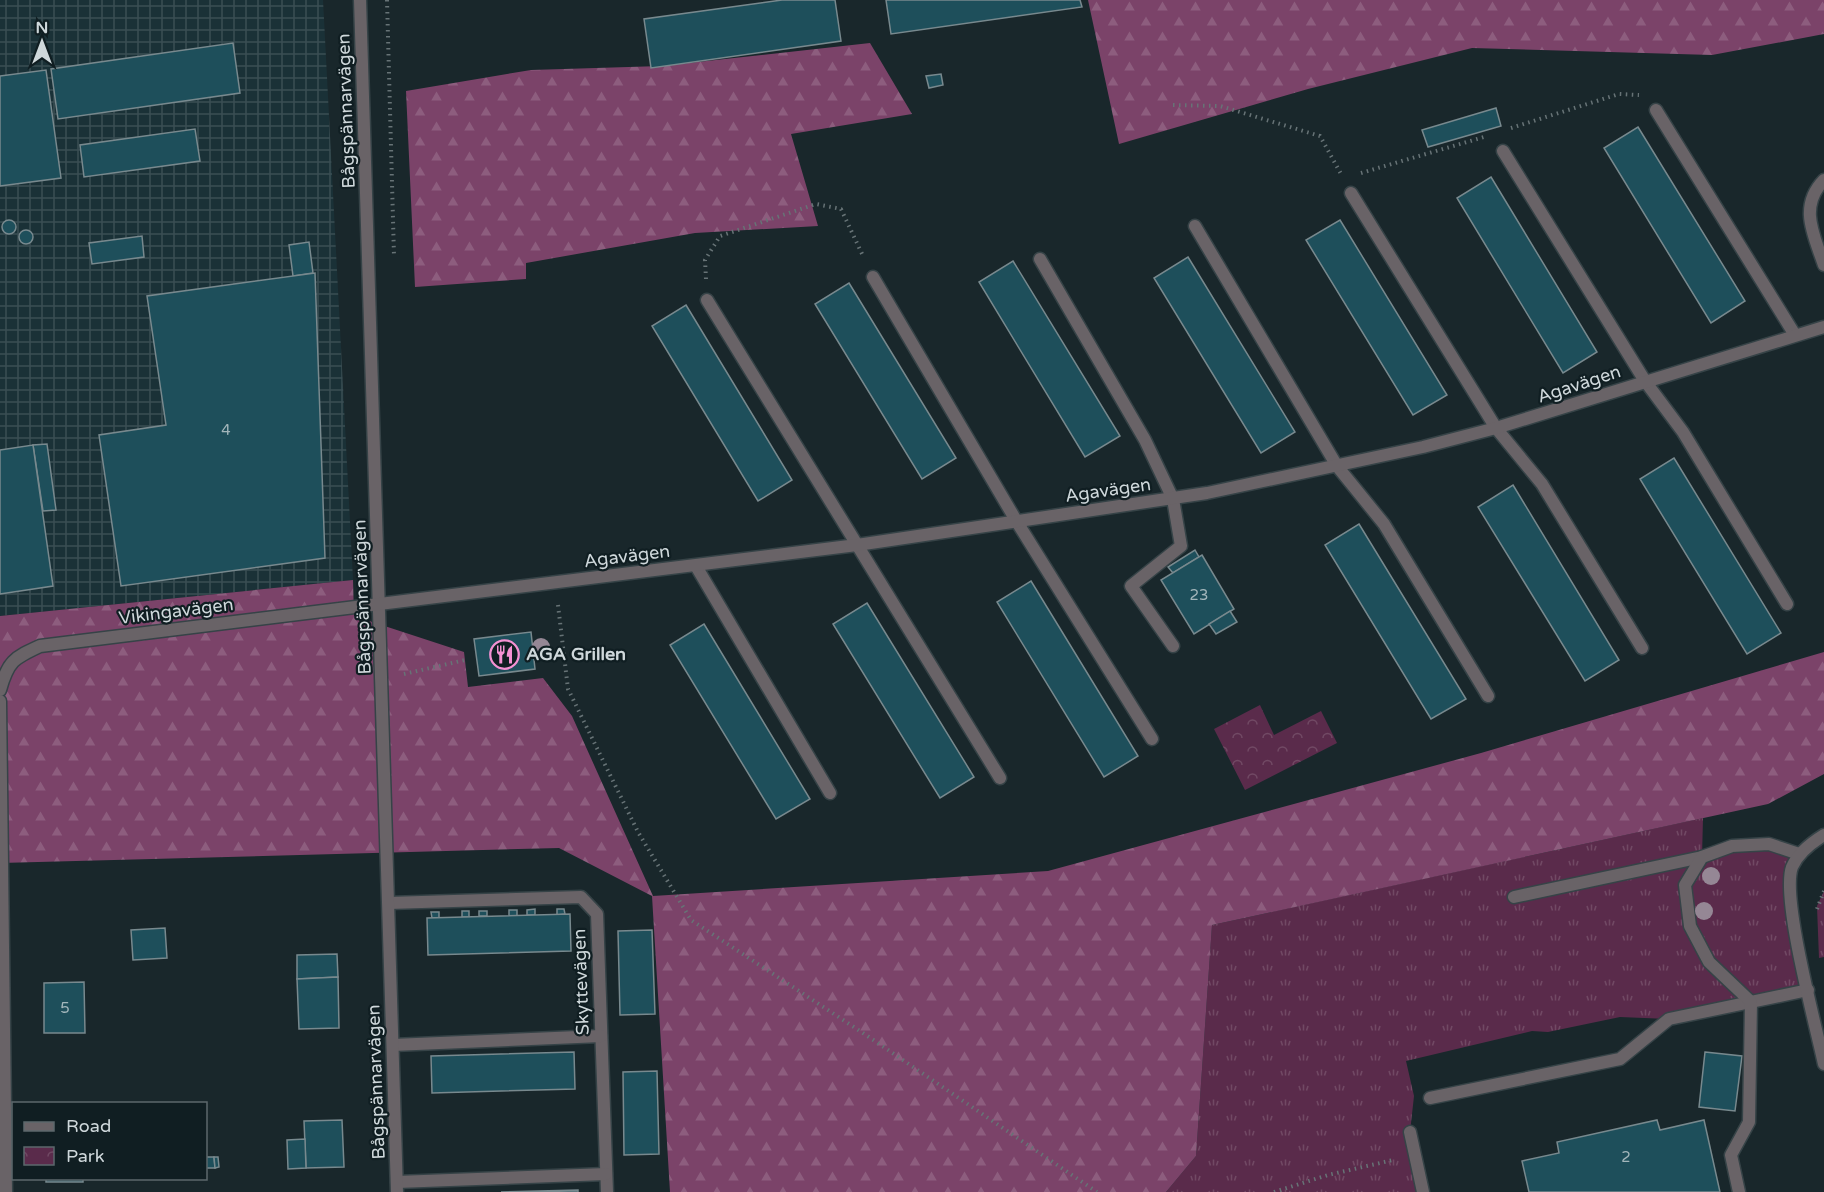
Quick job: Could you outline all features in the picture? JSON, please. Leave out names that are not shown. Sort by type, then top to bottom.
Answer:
[{"type":"street","name":"Bågspännarvägen","points":[[360,0],[397,1187]]},
{"type":"street","points":[[1656,110],[1795,335]]},
{"type":"street","points":[[1503,151],[1645,381],[1683,432],[1787,604]]},
{"type":"street","points":[[1824,180],[1817,188],[1808,215],[1824,266]]},
{"type":"street","points":[[1351,193],[1496,428],[1542,484],[1642,648]]},
{"type":"street","points":[[1195,226],[1337,466],[1384,524],[1488,696]]},
{"type":"street","points":[[1040,259],[1145,440],[1173,499],[1181,546],[1131,586],[1173,646]]},
{"type":"street","points":[[873,277],[1017,522],[1152,739]]},
{"type":"street","points":[[707,300],[1000,778]]},
{"type":"street","name":"Agavägen","points":[[380,604],[857,545],[1173,499],[1337,466],[1496,428],[1824,327]]},
{"type":"street","points":[[696,566],[830,794]]},
{"type":"street","name":"Vikingavägen","points":[[0,690],[6,666],[20,655],[40,646],[380,604]]},
{"type":"street","points":[[0,701],[6,1192]]},
{"type":"street","points":[[1824,835],[1799,854],[1791,869],[1790,892],[1824,1064]]},
{"type":"street","points":[[1514,897],[1702,857],[1732,846],[1768,844],[1799,854]]},
{"type":"street","points":[[1702,857],[1685,885],[1690,926],[1709,962],[1751,1002],[1749,1122],[1731,1155],[1739,1192]]},
{"type":"street","name":"Skyttevägen","points":[[389,903],[581,897],[597,914],[607,1192]]},
{"type":"street","points":[[1430,1098],[1620,1059],[1669,1019],[1808,990]]},
{"type":"street","points":[[393,1045],[602,1036]]},
{"type":"street","points":[[1410,1132],[1423,1192]]},
{"type":"street","points":[[397,1187],[606,1174]]},
{"type":"path","points":[[1173,105],[1220,106],[1320,136],[1351,193]]},
{"type":"path","points":[[707,300],[705,260],[720,236],[816,204],[841,209],[873,277]]},
{"type":"path","points":[[555,583],[568,688],[638,832],[691,920],[869,1037],[1097,1192]]},
{"type":"path","points":[[382,679],[465,660]]},
{"type":"path","points":[[1274,1192],[1328,1175],[1393,1160],[1410,1132]]},
{"type":"shaded area","points":[[0,0],[323,0],[353,580],[0,616]]},
{"type":"green space","points":[[1088,0],[1824,0],[1824,34],[1712,55],[1472,48],[1308,89],[1119,144]]},
{"type":"green space","points":[[870,43],[912,114],[791,134],[818,226],[695,233],[526,263],[526,279],[415,287],[406,91],[531,70],[661,66]]},
{"type":"green space","points":[[353,580],[354,616],[464,652],[468,687],[543,678],[572,716],[653,896],[1048,871],[1481,753],[1824,652],[1824,774],[1768,804],[1212,925],[1196,1156],[1166,1192],[670,1192],[652,896],[559,848],[0,863],[0,616]]},
{"type":"green space","points":[[1260,705],[1274,735],[1321,711],[1337,743],[1245,790],[1214,729]]},
{"type":"green space","points":[[1703,818],[1702,856],[1769,844],[1799,854],[1791,869],[1808,990],[1669,1019],[1620,1017],[1548,1032],[1532,1031],[1406,1061],[1414,1096],[1410,1132],[1423,1192],[1166,1192],[1196,1156],[1212,925]]},
{"type":"green space","points":[[1824,891],[1824,957],[1819,958],[1817,906]]},
{"type":"building","points":[[782,0],[835,0],[841,41],[651,68],[644,19]]},
{"type":"building","points":[[886,0],[1080,0],[1082,7],[891,34]]},
{"type":"building","points":[[233,43],[240,93],[58,119],[51,69]]},
{"type":"building","points":[[46,70],[61,178],[0,186],[0,76]]},
{"type":"building","points":[[941,74],[943,85],[929,88],[926,76]]},
{"type":"building","points":[[1496,108],[1501,126],[1428,147],[1422,130]]},
{"type":"building","points":[[1638,127],[1745,301],[1711,323],[1604,148]]},
{"type":"building","points":[[195,129],[200,161],[84,177],[80,145]]},
{"type":"building","points":[[1491,177],[1597,352],[1563,373],[1457,198]]},
{"type":"building","points":[[9,220],[14,222],[16,227],[14,232],[9,234],[4,232],[2,227],[4,222]]},
{"type":"building","points":[[1340,220],[1447,395],[1413,415],[1306,240]]},
{"type":"building","points":[[26,230],[31,232],[33,237],[31,242],[26,244],[21,242],[19,237],[21,232]]},
{"type":"building","points":[[142,236],[144,257],[92,264],[89,243]]},
{"type":"building","points":[[309,242],[313,273],[293,276],[289,245]]},
{"type":"building","points":[[1188,257],[1295,432],[1261,453],[1154,278]]},
{"type":"building","points":[[1013,261],[1120,436],[1085,457],[979,282]]},
{"type":"building","points":[[315,273],[325,558],[121,586],[99,435],[166,425],[147,296]]},
{"type":"building","points":[[849,283],[956,458],[922,479],[815,304]]},
{"type":"building","points":[[686,305],[792,480],[758,501],[652,326]]},
{"type":"building","points":[[47,444],[56,510],[43,511],[33,445]]},
{"type":"building","points":[[33,445],[53,586],[0,594],[0,450]]},
{"type":"building","points":[[1674,458],[1781,633],[1747,654],[1640,479]]},
{"type":"building","points":[[1513,485],[1619,660],[1585,681],[1478,507]]},
{"type":"building","points":[[1359,524],[1466,699],[1431,719],[1325,545]]},
{"type":"building","points":[[1195,550],[1199,557],[1173,573],[1168,567]]},
{"type":"building","points":[[1202,555],[1234,609],[1194,634],[1161,580]]},
{"type":"building","points":[[1031,581],[1138,756],[1104,777],[997,602]]},
{"type":"building","points":[[867,603],[974,777],[940,798],[833,624]]},
{"type":"building","points":[[1230,611],[1237,622],[1216,634],[1209,624]]},
{"type":"building","points":[[704,624],[810,799],[776,819],[670,645]]},
{"type":"building","name":"AGA Grillen","points":[[531,632],[535,669],[479,676],[474,639]]},
{"type":"building","points":[[535,909],[535,915],[527,915],[527,910]]},
{"type":"building","points":[[557,909],[564,909],[565,914],[557,915]]},
{"type":"building","points":[[509,910],[517,910],[517,916],[509,916]]},
{"type":"building","points":[[462,911],[469,911],[469,917],[462,917]]},
{"type":"building","points":[[479,911],[487,911],[487,916],[479,916]]},
{"type":"building","points":[[431,912],[439,912],[439,918],[432,918]]},
{"type":"building","points":[[570,914],[571,951],[428,955],[427,918]]},
{"type":"building","points":[[165,928],[167,958],[133,960],[131,930]]},
{"type":"building","points":[[652,930],[655,1014],[620,1015],[618,931]]},
{"type":"building","points":[[337,954],[338,977],[297,979],[297,955]]},
{"type":"building","points":[[338,977],[339,1028],[299,1029],[297,979]]},
{"type":"building","points":[[84,982],[85,1033],[44,1033],[44,983]]},
{"type":"building","points":[[574,1052],[575,1089],[432,1093],[431,1056]]},
{"type":"building","points":[[1705,1052],[1742,1056],[1735,1111],[1699,1107]]},
{"type":"building","points":[[657,1071],[659,1154],[624,1155],[623,1072]]},
{"type":"building","points":[[342,1120],[344,1167],[306,1168],[304,1121]]},
{"type":"building","points":[[1657,1120],[1660,1130],[1704,1120],[1720,1192],[1529,1192],[1522,1161],[1559,1153],[1557,1142]]},
{"type":"building","points":[[305,1139],[306,1168],[288,1169],[287,1140]]},
{"type":"building","points":[[207,1157],[214,1157],[215,1168],[207,1168]]},
{"type":"building","points":[[214,1157],[218,1157],[219,1167],[215,1168]]},
{"type":"building","points":[[46,1180],[83,1180],[83,1182],[46,1182]]},
{"type":"building","points":[[578,1190],[578,1192],[501,1192]]},
{"type":"place","name":"AGA Grillen","points":[[505,654]]}]
